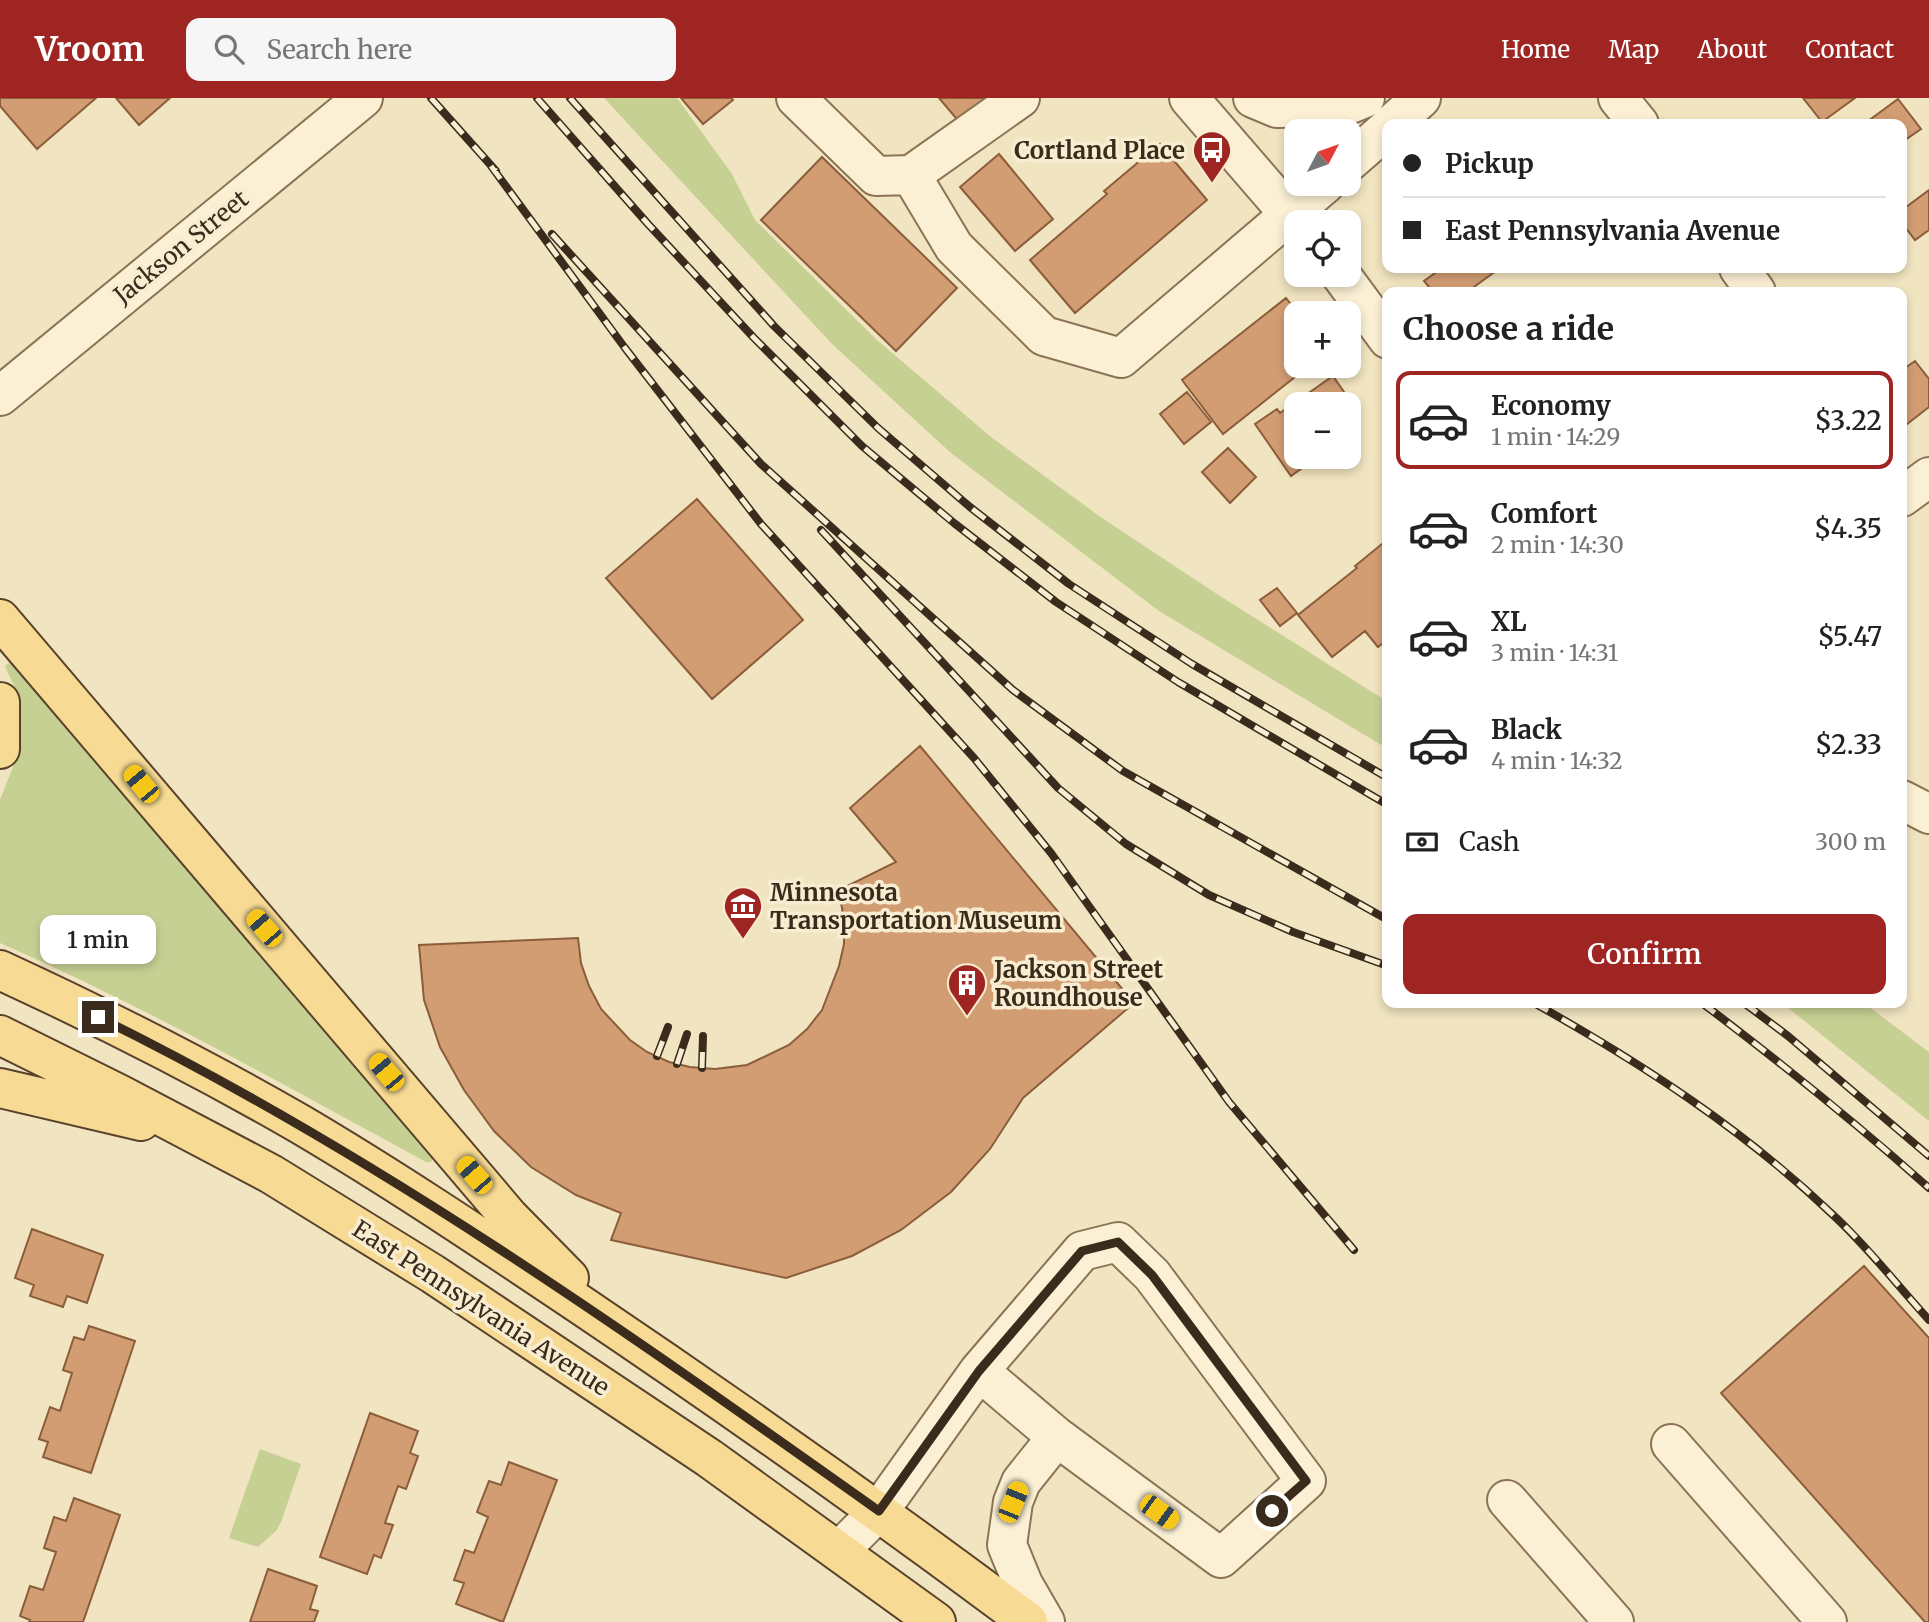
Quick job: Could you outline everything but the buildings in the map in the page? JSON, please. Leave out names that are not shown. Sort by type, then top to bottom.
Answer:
[{"type":"main road","points":[[0,619],[509,1217],[622,1333]]},
{"type":"main road","points":[[0,702],[0,749]]},
{"type":"main road","points":[[0,970],[140,1038],[299,1124],[462,1226],[879,1511],[1028,1622]]},
{"type":"main road","name":"East Pennsylvania Avenue","points":[[0,1035],[271,1174],[433,1274],[709,1458],[936,1622]]},
{"type":"main road","points":[[0,1088],[194,1133]]},
{"type":"street","name":"Jackson Street","points":[[0,396],[363,98]]},
{"type":"street","points":[[796,98],[876,176],[911,175],[1020,98]]},
{"type":"street","points":[[1189,98],[1285,210]]},
{"type":"street","points":[[1253,98],[1277,108],[1343,107],[1365,98]]},
{"type":"street","points":[[1398,119],[1421,98]]},
{"type":"street","points":[[1618,98],[1635,119]]},
{"type":"street","points":[[1362,151],[1382,133]]},
{"type":"street","points":[[911,175],[954,247],[1044,336],[1121,358],[1284,226]]},
{"type":"street","points":[[1301,210],[1314,196]]},
{"type":"street","points":[[1349,287],[1382,331]]},
{"type":"street","points":[[1907,493],[1929,477]]},
{"type":"street","points":[[1907,803],[1929,814]]},
{"type":"street","points":[[839,1551],[879,1511],[979,1371],[1082,1251],[1118,1242],[1152,1275],[1306,1481],[1221,1558],[1057,1437],[979,1371]]},
{"type":"street","points":[[1045,1622],[1023,1584],[1007,1545],[1013,1502],[1021,1482],[1057,1437]]},
{"type":"street","points":[[1671,1444],[1827,1622]]},
{"type":"street","points":[[1507,1500],[1614,1622]]},
{"type":"green space","points":[[604,98],[677,98],[732,174],[755,220],[877,340],[991,437],[1102,518],[1382,698],[1382,745],[1159,611],[951,453],[832,344]]},
{"type":"green space","points":[[12,660],[417,1134],[433,1158],[431,1162],[426,1162],[162,1020],[0,943],[0,800],[17,757],[21,721],[18,695],[5,666]]},
{"type":"green space","points":[[1788,1008],[1871,1008],[1929,1052],[1929,1121]]},
{"type":"green space","points":[[260,1449],[301,1464],[281,1522],[276,1531],[258,1547],[229,1538]]},
{"type":"railway","points":[[431,98],[496,171]]},
{"type":"railway","points":[[537,98],[648,224],[754,338],[862,446],[954,523],[1056,602],[1178,682],[1382,801]]},
{"type":"railway","points":[[570,98],[774,326],[878,428],[970,507],[1069,584],[1192,664],[1382,775]]},
{"type":"railway","points":[[491,166],[625,348],[761,524],[974,758],[1051,853],[1229,1102],[1354,1250]]},
{"type":"railway","points":[[552,234],[761,464],[1013,690],[1123,771],[1382,917]]},
{"type":"railway","points":[[821,530],[1058,788],[1126,844],[1209,895],[1293,932],[1382,964]]},
{"type":"railway","points":[[1543,1008],[1690,1099],[1763,1154],[1845,1226],[1929,1320]]},
{"type":"railway","points":[[1708,1008],[1817,1093],[1929,1188]]},
{"type":"railway","points":[[1751,1008],[1788,1036],[1929,1156]]},
{"type":"railway","points":[[657,1056],[668,1027]]},
{"type":"railway","points":[[677,1064],[687,1034]]},
{"type":"railway","points":[[702,1068],[703,1036]]},
{"type":"place","name":"Cortland Place","points":[[1212,184]]},
{"type":"place","name":"Minnesota Transportation Museum","points":[[743,940]]},
{"type":"place","name":"Jackson Street Roundhouse","points":[[967,1017]]},
{"type":"route","points":[[98,1017],[299,1124],[374,1170],[531,1271],[879,1511],[979,1371],[1082,1251],[1118,1242],[1152,1275],[1306,1481],[1272,1511]]}]
